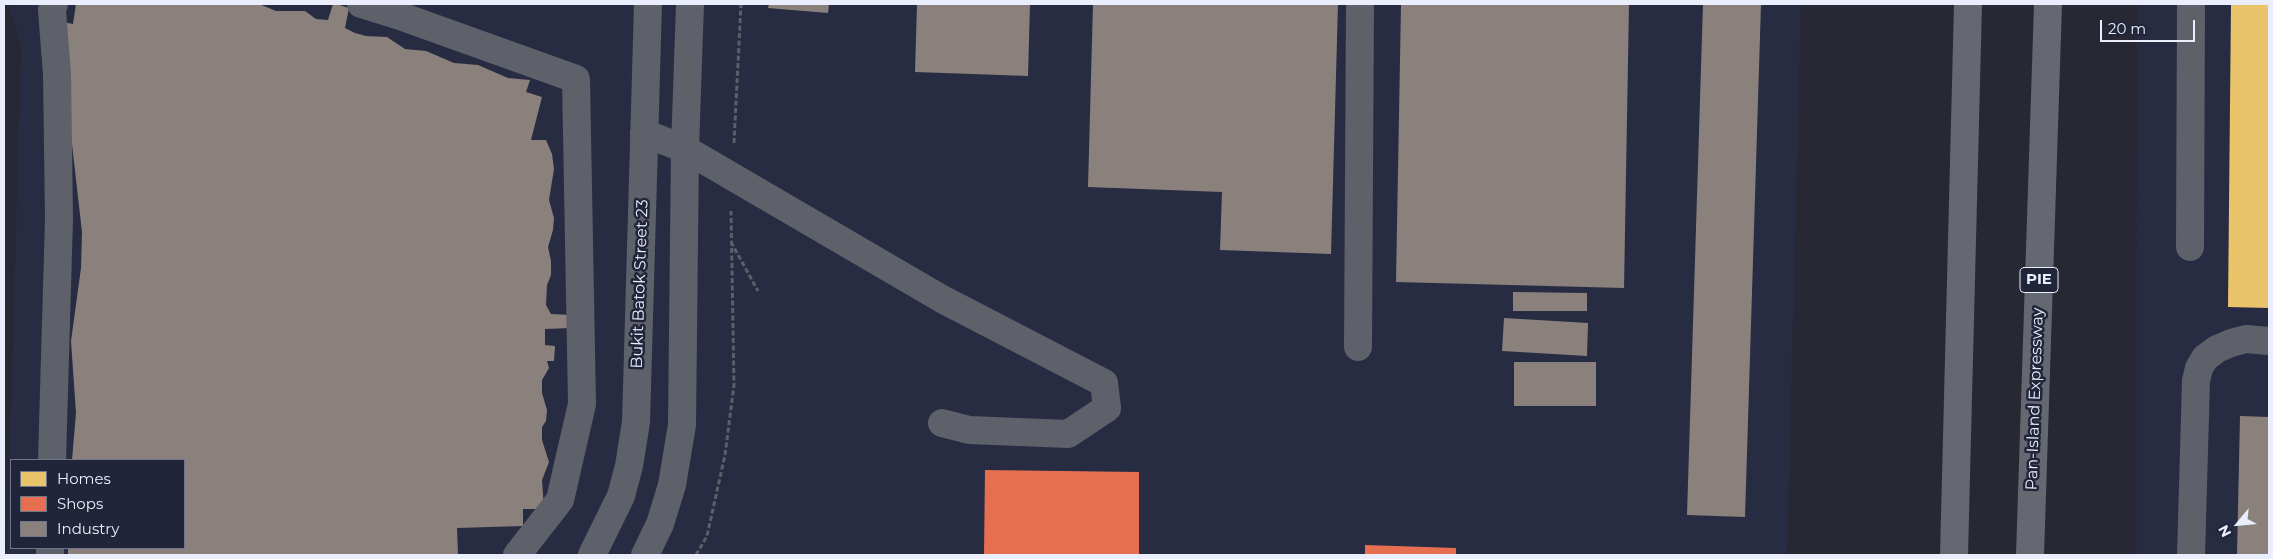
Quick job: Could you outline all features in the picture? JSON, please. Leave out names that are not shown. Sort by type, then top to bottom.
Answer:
[{"type":"highway","points":[[1954,555],[1968,4]]},
{"type":"highway","name":"Pan-Island Expressway","points":[[2030,555],[2048,4]]},
{"type":"street","points":[[52,459],[60,219],[57,75],[52,10],[54,4]]},
{"type":"street","points":[[361,4],[403,17],[576,80],[582,404],[560,500],[517,555]]},
{"type":"street","name":"Bukit Batok Street 23","points":[[592,555],[621,496],[630,466],[636,422],[648,4]]},
{"type":"street","points":[[645,555],[660,524],[672,485],[682,425],[685,149],[690,4]]},
{"type":"street","points":[[1358,347],[1360,4]]},
{"type":"street","points":[[2190,247],[2191,4]]},
{"type":"street","points":[[644,133],[685,149],[942,299],[1104,383],[1107,408],[1068,434],[969,430],[942,422]]},
{"type":"street","points":[[2191,555],[2196,380],[2199,368],[2205,358],[2216,349],[2231,343],[2246,339],[2269,341]]},
{"type":"path","points":[[696,555],[707,536],[725,455],[734,385],[730,240],[741,4]]},
{"type":"path","points":[[730,240],[758,291]]},
{"type":"shaded area","points":[[8,4],[1801,4],[1787,555],[7,555],[21,46]]},
{"type":"shaded area","points":[[2137,4],[2269,4],[2269,555],[2136,555]]},
{"type":"building: Homes","points":[[2231,4],[2269,4],[2269,308],[2228,307]]},
{"type":"building: Shops","points":[[985,470],[1139,472],[1139,555],[984,555]]},
{"type":"building: Shops","points":[[1365,545],[1456,548],[1456,555],[1365,555]]},
{"type":"building: Industry","points":[[76,4],[259,4],[276,11],[305,11],[316,19],[328,20],[333,4],[336,4],[349,8],[345,28],[355,33],[366,36],[387,37],[405,49],[426,51],[454,63],[478,65],[508,78],[530,80],[526,92],[542,97],[531,140],[546,140],[552,154],[554,169],[549,200],[554,218],[548,247],[551,275],[547,285],[546,305],[551,314],[572,315],[572,328],[545,329],[545,345],[555,346],[554,361],[547,361],[549,368],[542,380],[542,393],[547,410],[546,421],[542,427],[542,440],[549,462],[542,480],[544,509],[523,509],[523,526],[457,528],[458,555],[68,555],[68,549],[185,549],[185,459],[72,459],[76,413],[71,341],[81,268],[82,232],[58,21],[73,24]]},
{"type":"building: Industry","points":[[769,4],[829,4],[828,13],[768,8]]},
{"type":"building: Industry","points":[[917,4],[1030,4],[1028,76],[915,72]]},
{"type":"building: Industry","points":[[1093,4],[1338,4],[1331,254],[1220,250],[1222,192],[1088,187]]},
{"type":"building: Industry","points":[[1401,4],[1629,4],[1624,288],[1396,282]]},
{"type":"building: Industry","points":[[1703,4],[1761,4],[1745,517],[1687,515]]},
{"type":"building: Industry","points":[[1513,292],[1587,293],[1587,311],[1513,311]]},
{"type":"building: Industry","points":[[1504,318],[1588,323],[1587,356],[1502,351]]},
{"type":"building: Industry","points":[[1514,362],[1596,362],[1596,406],[1514,406]]},
{"type":"building: Industry","points":[[2240,416],[2269,417],[2269,555],[2237,555]]}]
